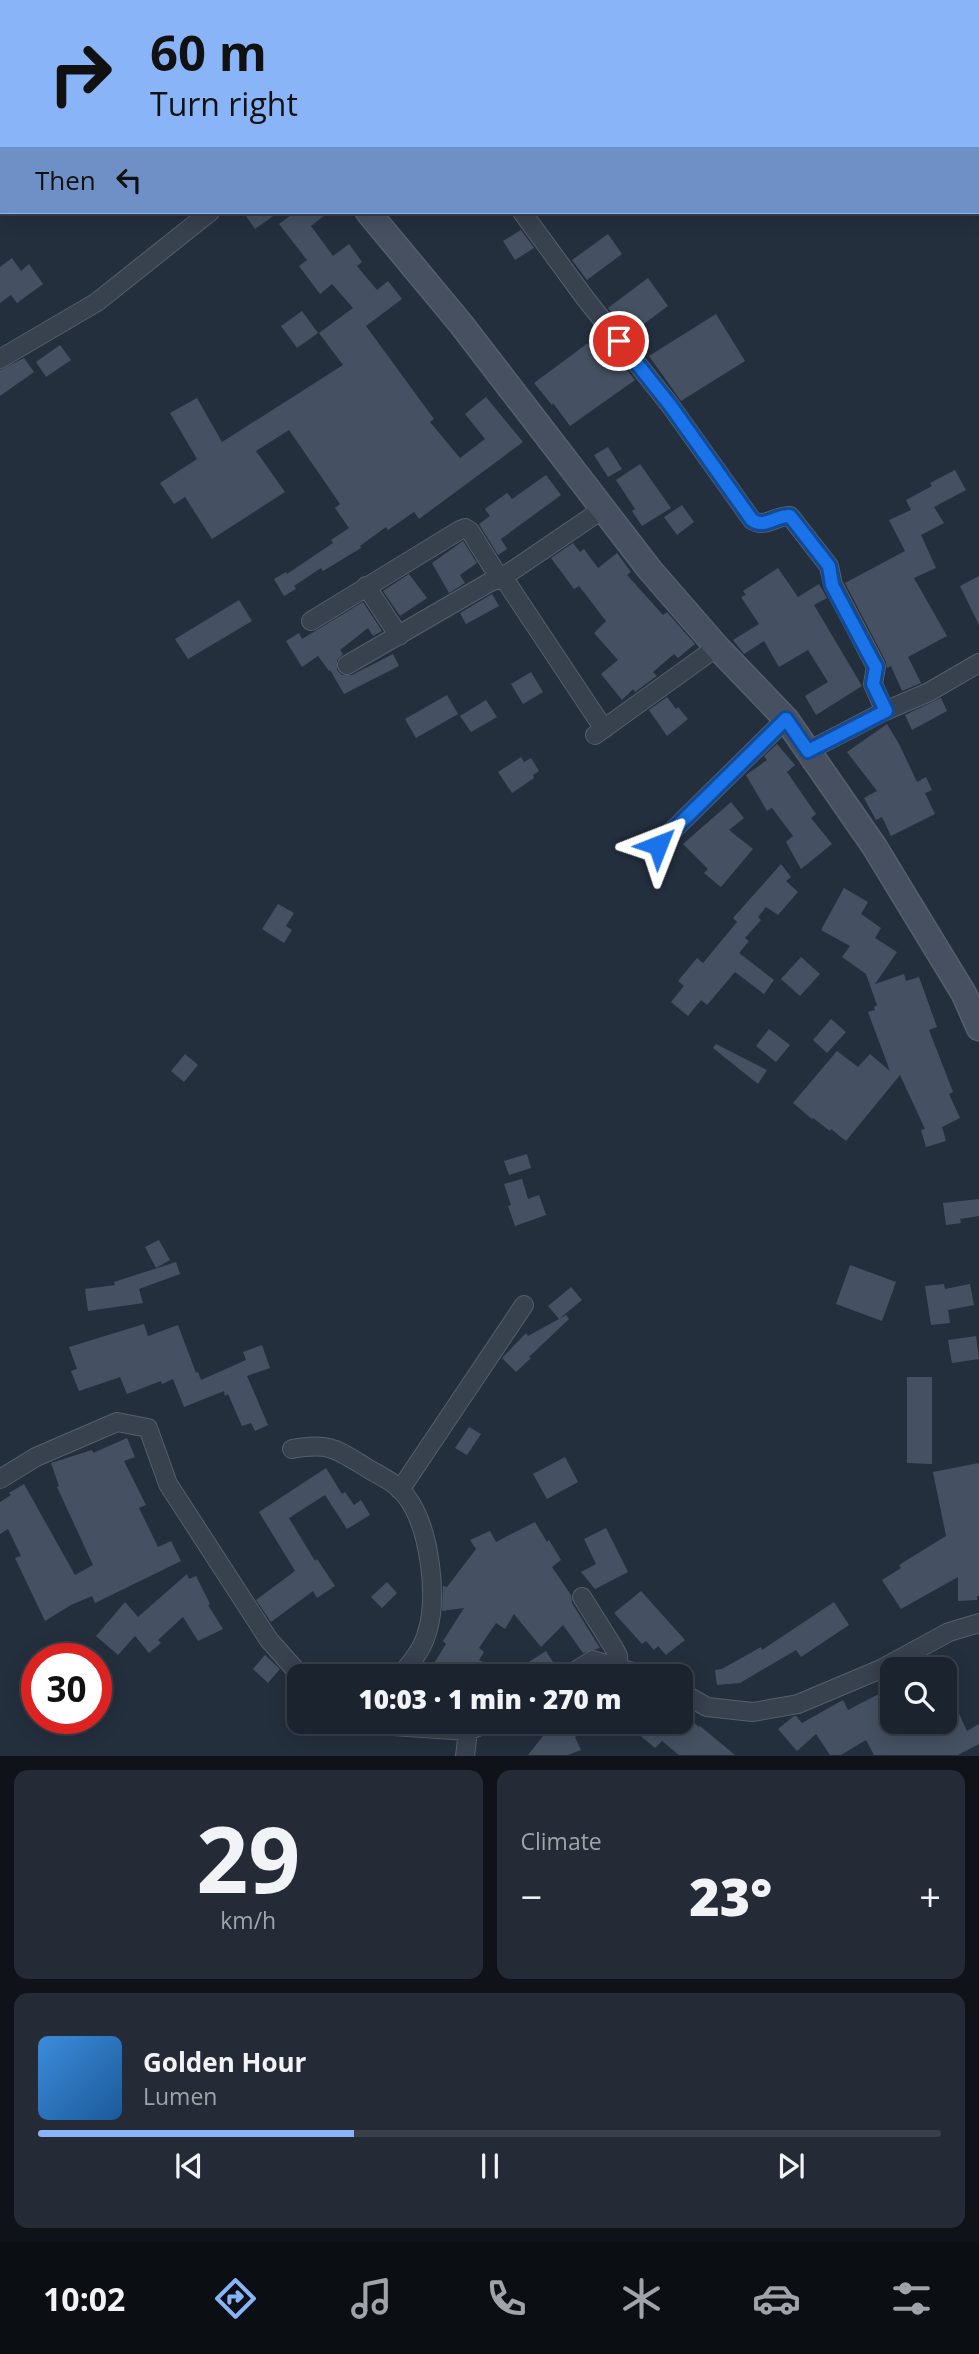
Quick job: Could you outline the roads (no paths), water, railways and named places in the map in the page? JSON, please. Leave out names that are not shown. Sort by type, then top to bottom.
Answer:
[{"type":"main road","points":[[370,214],[461,324],[650,570],[717,647],[786,719],[874,846],[964,995],[979,1028]]},
{"type":"street","points":[[0,359],[97,302],[207,214]]},
{"type":"street","points":[[523,214],[585,298],[670,405],[752,520],[763,524],[790,516],[829,566],[832,585],[876,667],[873,684],[886,711]]},
{"type":"street","points":[[347,665],[490,582],[500,579],[603,509]]},
{"type":"street","points":[[311,621],[465,528],[470,531],[500,579],[507,583],[599,732],[717,647]]},
{"type":"street","points":[[366,586],[398,636]]},
{"type":"street","points":[[808,751],[929,692],[979,663]]},
{"type":"street","points":[[658,845],[786,719]]},
{"type":"street","points":[[400,1490],[524,1305]]},
{"type":"street","points":[[0,1479],[36,1457],[117,1422],[148,1428],[168,1484],[269,1640],[290,1664]]},
{"type":"street","points":[[292,1449],[315,1444],[331,1447],[400,1490],[412,1506],[425,1539],[433,1583],[433,1607],[426,1637],[409,1664]]},
{"type":"street","points":[[582,1597],[614,1648],[618,1664]]},
{"type":"street","points":[[693,1699],[707,1707],[753,1712],[798,1704],[881,1669],[948,1632],[979,1623]]},
{"type":"street","points":[[586,1664],[593,1660],[610,1664]]},
{"type":"street","points":[[465,1755],[468,1734]]}]
